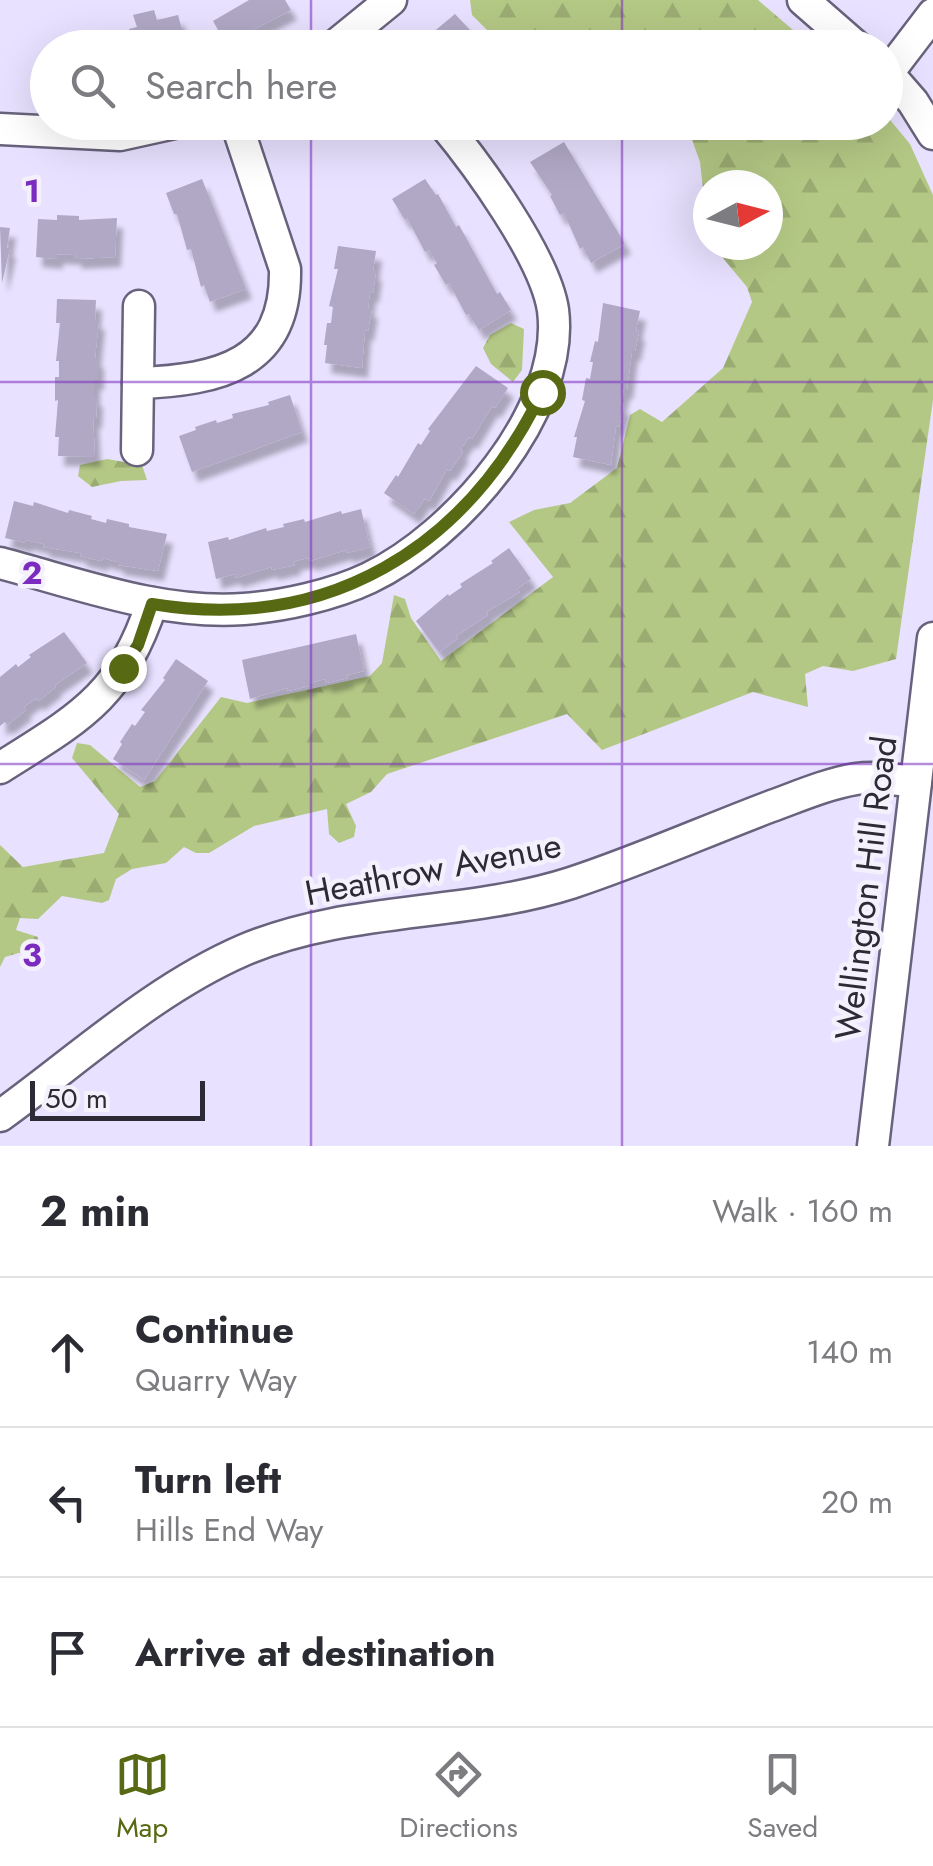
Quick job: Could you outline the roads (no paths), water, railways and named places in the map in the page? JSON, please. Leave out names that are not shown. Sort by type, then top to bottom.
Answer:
[{"type":"street","points":[[373,30],[390,0]]},
{"type":"street","points":[[803,0],[837,30]]},
{"type":"street","points":[[903,52],[933,14]]},
{"type":"street","points":[[903,90],[933,134]]},
{"type":"street","points":[[0,129],[30,130]]},
{"type":"street","points":[[138,383],[196,378],[240,364],[270,337],[280,316],[285,269],[242,140]]},
{"type":"street","points":[[0,563],[152,604],[184,609],[248,608],[330,592],[366,579],[396,563],[442,527],[492,473],[532,412],[549,370],[553,314],[550,293],[505,211],[455,140]]},
{"type":"street","points":[[138,450],[140,306]]},
{"type":"street","points":[[0,768],[69,725],[106,693],[138,645],[152,604]]},
{"type":"street","name":"Wellington Hill Road","points":[[873,1146],[933,638]]},
{"type":"street","name":"Heathrow Avenue","points":[[0,1116],[150,1005],[196,975],[246,950],[316,929],[406,911],[514,897],[569,884],[829,785],[875,778],[916,782]]}]
